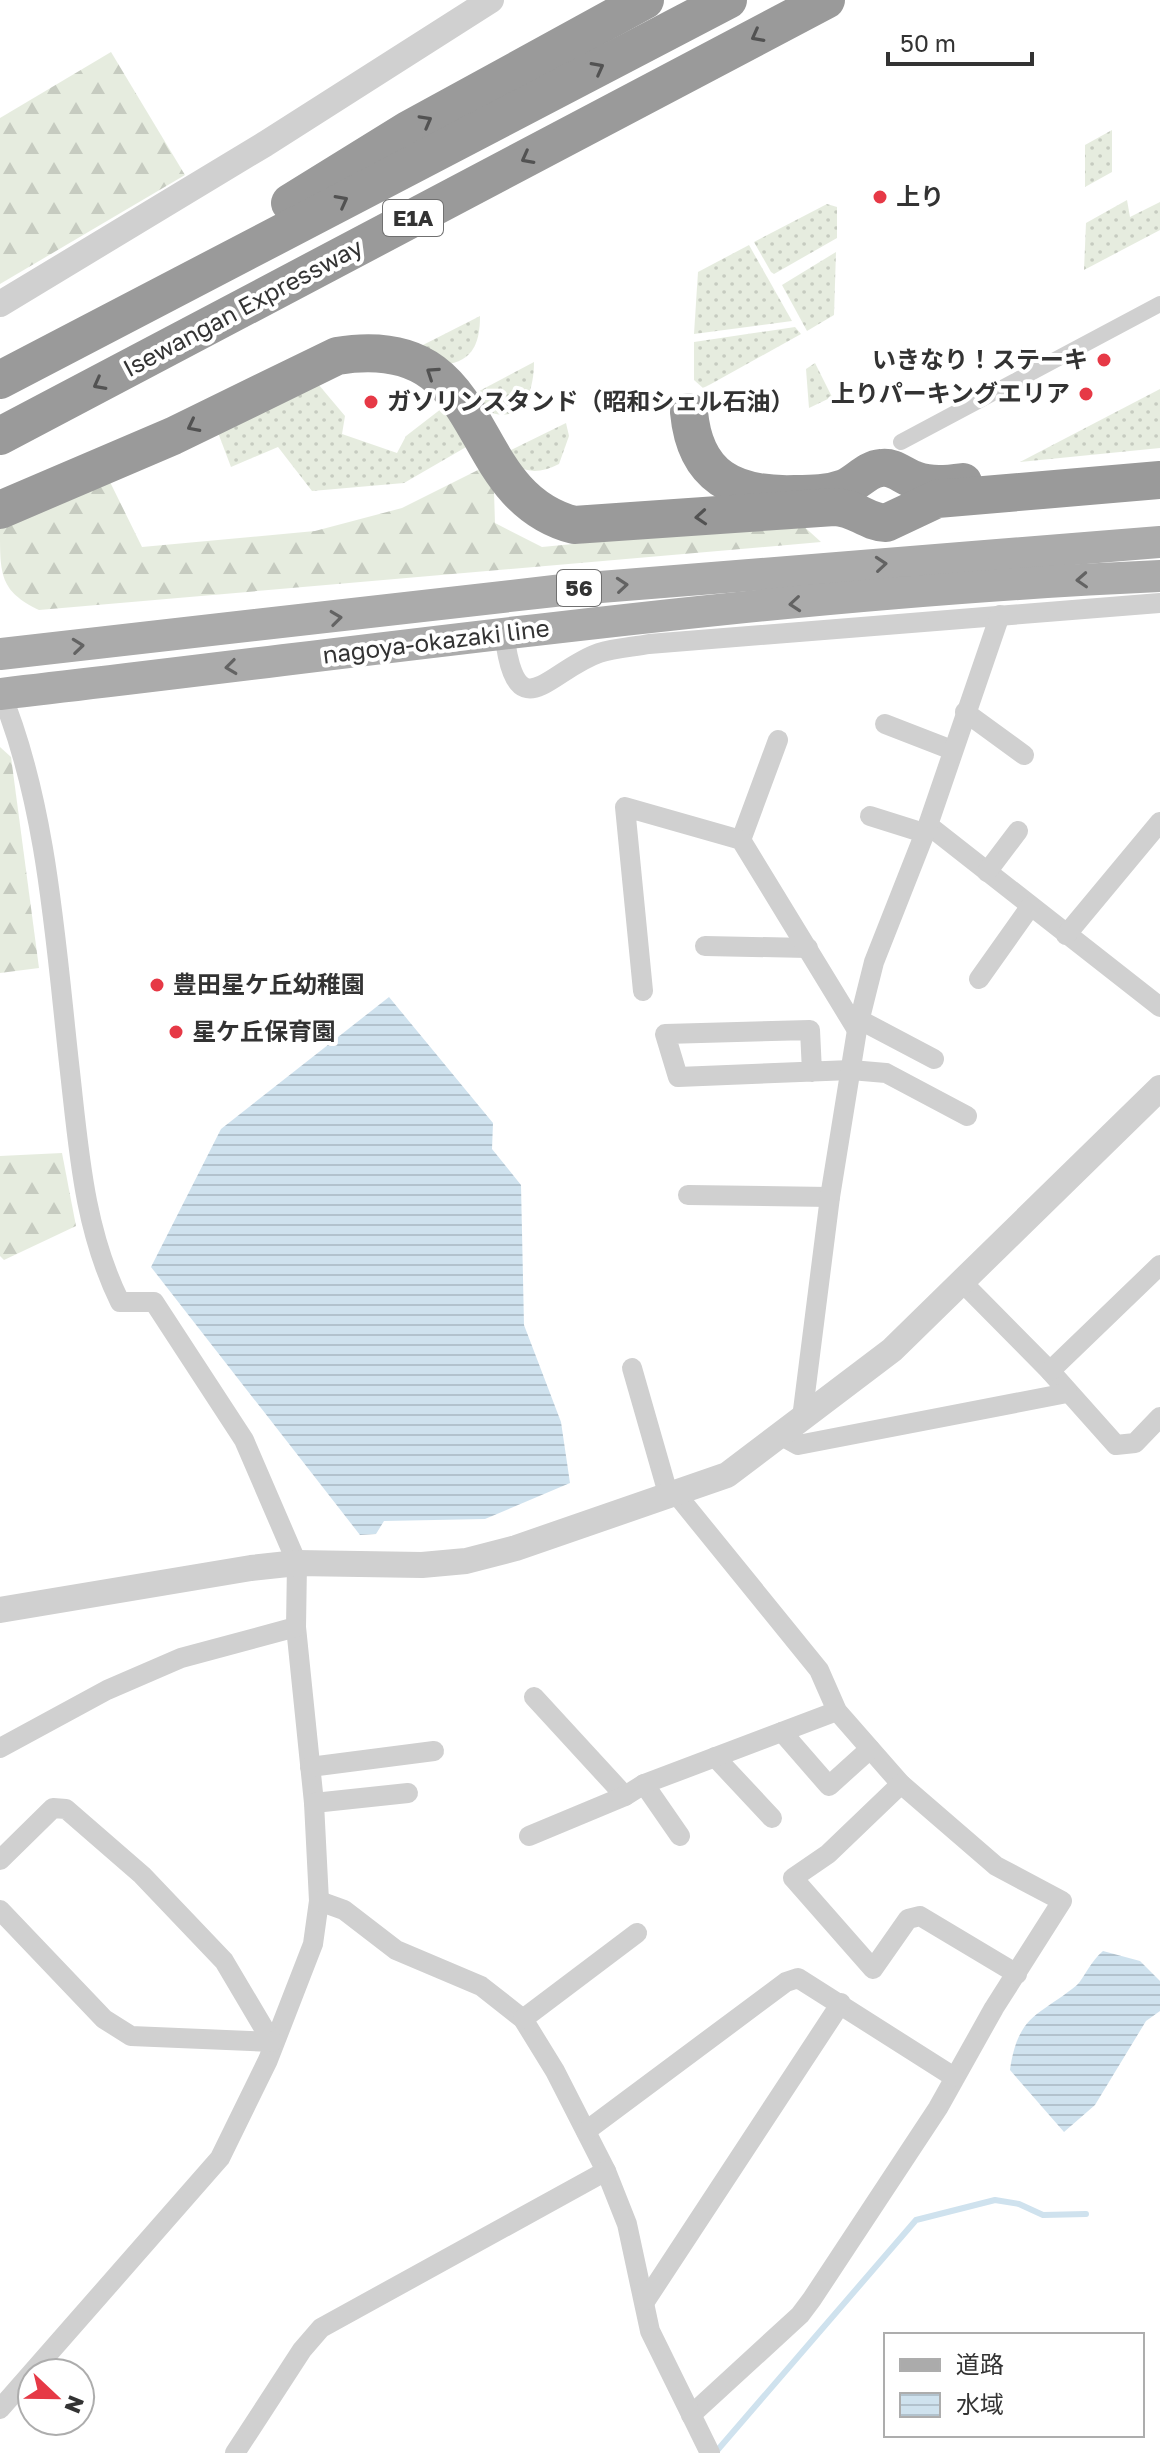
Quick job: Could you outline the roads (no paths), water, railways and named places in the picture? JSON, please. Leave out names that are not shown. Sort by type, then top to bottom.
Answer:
[{"type":"highway","points":[[0,379],[408,130],[645,0]]},
{"type":"highway","name":"Isewangan Expressway","points":[[0,379],[728,0]]},
{"type":"highway","name":"Isewangan Expressway","points":[[0,436],[826,0]]},
{"type":"highway","points":[[0,510],[173,436],[337,356],[357,353],[408,360],[437,375],[460,399],[517,493],[542,513],[574,525],[834,507],[852,509],[877,523],[886,523],[937,499],[1160,480]]},
{"type":"highway","points":[[689,412],[694,445],[711,470],[737,488],[769,495],[842,489],[882,467],[915,481],[943,484],[1160,464]]},
{"type":"main road","name":"nagoya-okazaki line","points":[[0,654],[563,590],[1160,542]]},
{"type":"main road","name":"nagoya-okazaki line","points":[[1,693],[504,632],[1054,581],[1160,576]]},
{"type":"street","points":[[0,304],[265,144],[491,0]]},
{"type":"street","points":[[901,442],[1160,304]]},
{"type":"street","points":[[504,632],[508,669],[517,682],[531,688],[544,687],[598,653],[649,644],[1160,603]]},
{"type":"street","points":[[802,1418],[830,1197],[858,1025],[874,962],[926,829],[1000,615]]},
{"type":"street","points":[[0,2409],[220,2158],[268,2060],[272,2042],[313,1944],[319,1901],[314,1803],[296,1627],[297,1563],[259,1470],[236,1428],[154,1302],[120,1302],[101,1264],[85,1197],[43,860],[20,743],[1,693]]},
{"type":"street","points":[[965,712],[1024,755]]},
{"type":"street","points":[[885,724],[952,750]]},
{"type":"street","points":[[741,840],[778,740]]},
{"type":"street","points":[[643,991],[625,807],[741,840],[858,1025],[934,1059]]},
{"type":"street","points":[[870,816],[926,829],[987,872],[1160,1007]]},
{"type":"street","points":[[1066,935],[1160,822]]},
{"type":"street","points":[[987,872],[1018,831]]},
{"type":"street","points":[[979,979],[1030,907]]},
{"type":"street","points":[[705,946],[808,948]]},
{"type":"street","points":[[812,1072],[810,1030],[665,1034],[678,1077],[835,1071],[851,1070],[886,1073],[967,1116]]},
{"type":"street","points":[[0,1610],[173,1579],[297,1563],[422,1565],[466,1561],[673,1496],[727,1475],[892,1350],[1160,1088]]},
{"type":"street","points":[[688,1195],[830,1197]]},
{"type":"street","points":[[1050,1371],[1160,1265]]},
{"type":"street","points":[[962,1282],[1050,1371],[1116,1445],[1135,1443],[1160,1417]]},
{"type":"street","points":[[632,1368],[673,1496],[819,1670],[837,1711],[901,1784],[996,1866],[1062,1901],[938,2108],[800,2315],[691,2415]]},
{"type":"street","points":[[780,1435],[798,1445],[1067,1393]]},
{"type":"street","points":[[0,1748],[107,1690],[181,1658],[296,1627]]},
{"type":"street","points":[[534,1697],[625,1796]]},
{"type":"street","points":[[529,1836],[625,1796],[644,1784],[837,1711]]},
{"type":"street","points":[[782,1732],[829,1786],[870,1749]]},
{"type":"street","points":[[310,1767],[434,1751]]},
{"type":"street","points":[[715,1757],[772,1818]]},
{"type":"street","points":[[644,1784],[680,1836]]},
{"type":"street","points":[[901,1784],[828,1854],[793,1878],[873,1969],[908,1919],[920,1916],[1017,1974]]},
{"type":"street","points":[[314,1803],[408,1793]]},
{"type":"street","points":[[0,1860],[53,1808],[66,1809],[142,1875],[224,1961],[272,2042]]},
{"type":"street","points":[[319,1901],[344,1910],[396,1950],[481,1986],[523,2019],[606,2171],[627,2224],[646,2300],[650,2331],[710,2453]]},
{"type":"street","points":[[0,1910],[104,2019],[131,2036],[272,2042]]},
{"type":"street","points":[[523,2019],[637,1933]]},
{"type":"street","points":[[586,2131],[786,1982],[798,1978],[954,2077]]},
{"type":"street","points":[[646,2300],[841,2003]]},
{"type":"street","points":[[235,2453],[302,2350],[321,2328],[606,2171]]},
{"type":"water","points":[[389,997],[493,1123],[492,1149],[521,1185],[524,1325],[561,1422],[570,1483],[485,1519],[384,1521],[376,1534],[360,1535],[151,1267],[221,1129]]},
{"type":"water","points":[[1103,1951],[1140,1961],[1160,1981],[1160,2011],[1146,2021],[1095,2105],[1064,2132],[1010,2070],[1018,2037],[1032,2018],[1077,1985]]},
{"type":"waterway","points":[[715,2453],[916,2220],[995,2200],[1019,2204],[1043,2215],[1086,2214]]},
{"type":"place","name":"上り","points":[[880,197]]},
{"type":"place","name":"いきなり！ステーキ","points":[[1104,360]]},
{"type":"place","name":"上りパーキングエリア","points":[[1086,394]]},
{"type":"place","name":"ガソリンスタンド（昭和シェル石油）","points":[[371,402]]},
{"type":"place","name":"豊田星ケ丘幼稚園","points":[[157,985]]},
{"type":"place","name":"星ケ丘保育園","points":[[176,1032]]}]
